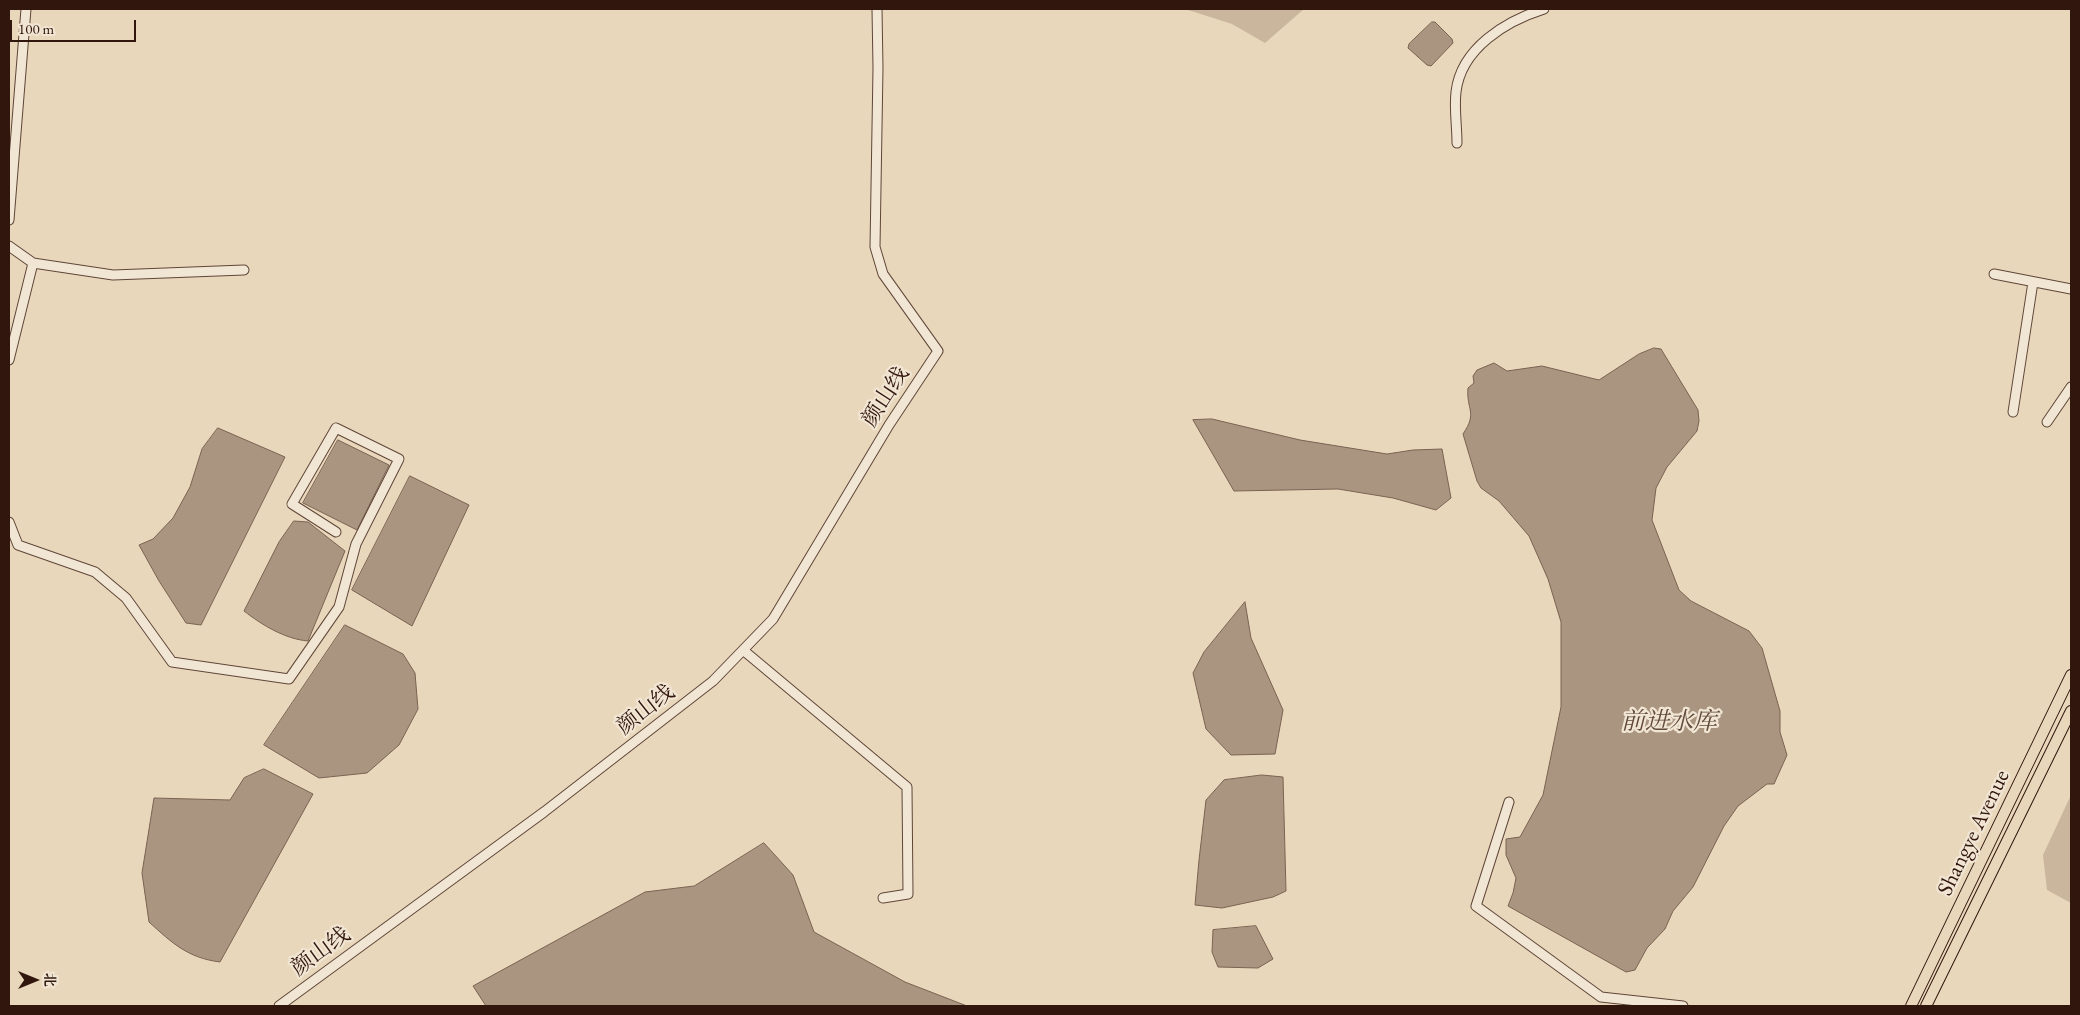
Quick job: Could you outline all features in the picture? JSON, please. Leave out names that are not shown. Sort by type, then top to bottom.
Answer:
[{"type":"main road","name":"Shangye Avenue","points":[[1911,1006],[2071,675]]},
{"type":"main road","name":"Shangye Avenue","points":[[1926,1006],[2071,711]]},
{"type":"street","points":[[9,220],[26,9]]},
{"type":"street","name":"颜山线","points":[[279,1006],[559,801],[713,681],[773,619],[889,425],[938,351],[883,274],[875,247],[877,9]]},
{"type":"street","points":[[1457,142],[1456,92],[1465,62],[1486,40],[1507,24],[1526,14],[1544,9]]},
{"type":"street","points":[[9,246],[33,263],[113,275],[244,270]]},
{"type":"street","points":[[9,360],[33,263]]},
{"type":"street","points":[[1994,274],[2071,289]]},
{"type":"street","points":[[2013,412],[2033,282]]},
{"type":"street","points":[[2047,422],[2071,387]]},
{"type":"street","points":[[9,522],[18,545],[95,572],[126,598],[172,662],[288,680],[339,607],[356,544],[399,459],[336,428],[292,504],[336,532]]},
{"type":"street","points":[[743,650],[907,787],[908,894],[883,898]]},
{"type":"street","points":[[1509,802],[1476,906],[1601,997],[1684,1006]]},
{"type":"shaded area","points":[[1185,9],[1304,9],[1265,43],[1232,24]]},
{"type":"shaded area","points":[[2071,795],[2071,903],[2047,890],[2043,855]]},
{"type":"water","points":[[1432,22],[1435,22],[1452,39],[1453,43],[1431,66],[1427,65],[1408,48],[1409,44]]},
{"type":"water","name":"前进水库","points":[[1654,348],[1661,349],[1698,410],[1699,421],[1697,431],[1667,467],[1656,488],[1652,520],[1679,590],[1691,601],[1749,631],[1762,648],[1780,711],[1780,732],[1787,755],[1774,784],[1767,784],[1738,806],[1724,826],[1693,887],[1673,911],[1665,929],[1647,948],[1635,970],[1626,972],[1508,906],[1516,878],[1506,855],[1506,839],[1520,837],[1543,795],[1561,707],[1561,622],[1548,579],[1529,536],[1499,501],[1481,488],[1477,481],[1463,434],[1471,416],[1468,388],[1474,383],[1473,376],[1477,370],[1494,363],[1507,371],[1542,366],[1599,380],[1639,354]]},
{"type":"water","points":[[1212,419],[1300,440],[1387,454],[1413,450],[1442,449],[1451,498],[1436,510],[1393,498],[1338,489],[1234,491],[1193,420]]},
{"type":"water","points":[[218,428],[285,457],[201,625],[186,623],[139,545],[153,539],[173,518],[190,487],[202,449]]},
{"type":"water","points":[[338,440],[389,465],[357,530],[303,503]]},
{"type":"water","points":[[410,476],[469,505],[412,626],[352,590]]},
{"type":"water","points":[[294,521],[308,522],[345,551],[308,641],[299,640],[274,630],[244,611],[279,542]]},
{"type":"water","points":[[1245,602],[1251,638],[1283,710],[1275,754],[1231,755],[1206,729],[1193,673],[1204,652]]},
{"type":"water","points":[[345,625],[403,654],[415,673],[418,709],[399,745],[367,773],[319,778],[264,745]]},
{"type":"water","points":[[264,769],[313,794],[220,962],[199,957],[173,943],[149,922],[142,873],[154,798],[230,800],[244,778]]},
{"type":"water","points":[[1262,775],[1283,777],[1286,891],[1273,897],[1222,908],[1195,905],[1206,800],[1224,780]]},
{"type":"water","points":[[764,843],[793,875],[814,932],[905,982],[967,1006],[486,1006],[473,986],[645,892],[694,886]]},
{"type":"water","points":[[1256,926],[1273,959],[1258,968],[1218,967],[1212,952],[1213,930]]}]
